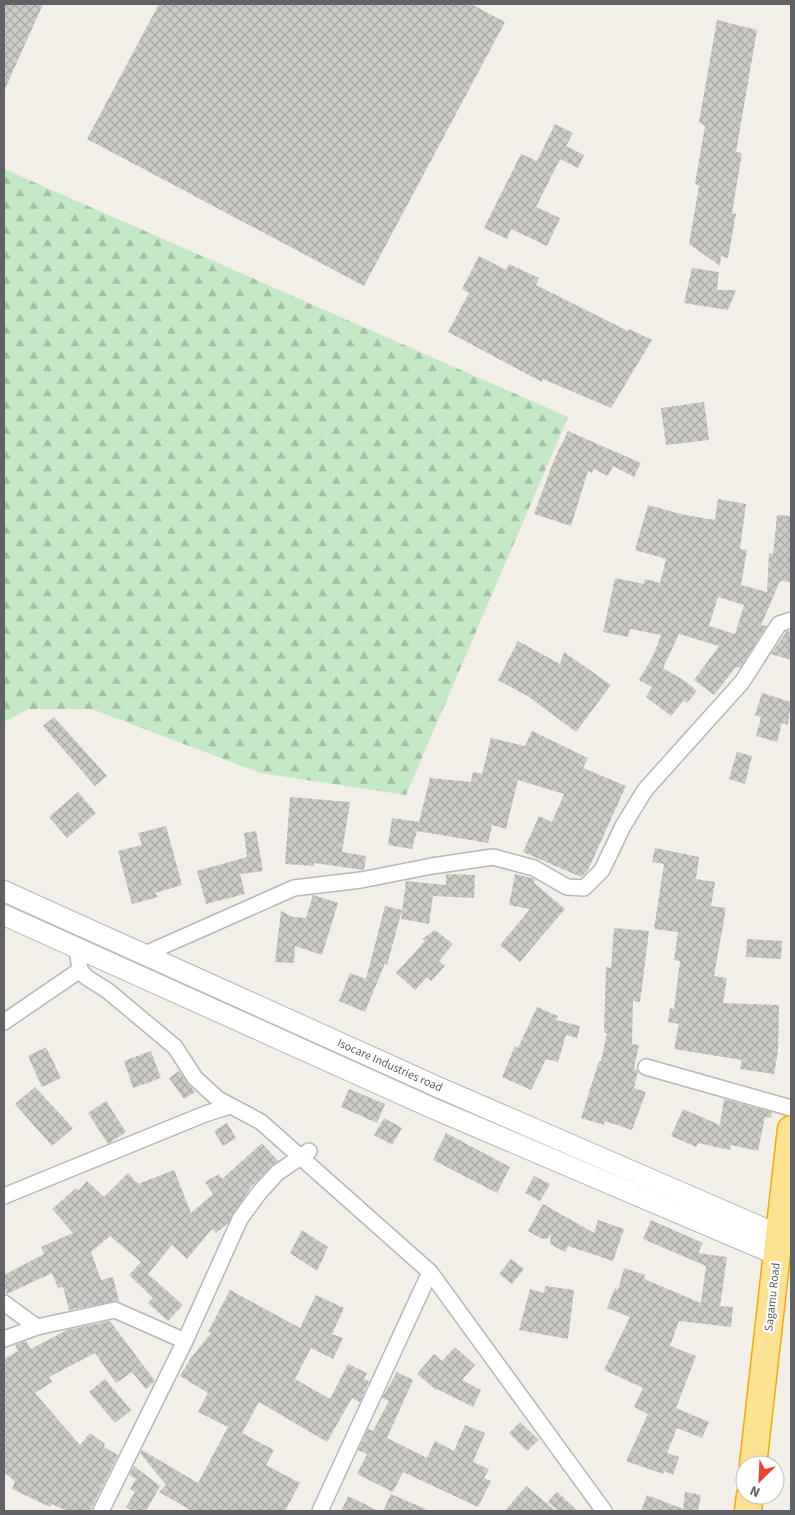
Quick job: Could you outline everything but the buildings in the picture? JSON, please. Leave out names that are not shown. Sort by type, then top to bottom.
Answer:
[{"type":"highway","name":"Sagamu Road","points":[[755,1455],[791,1129]]},
{"type":"street","points":[[145,954],[294,888],[361,880],[432,866],[493,857],[534,868],[568,887],[584,888],[602,870],[623,826],[645,790],[742,682],[779,624],[791,620]]},
{"type":"street","name":"Isocare Industries road","points":[[4,890],[440,1088],[778,1245]]},
{"type":"street","name":"Isocare Industries road","points":[[4,915],[432,1108],[778,1245]]},
{"type":"street","points":[[77,948],[80,970],[86,977],[108,991],[175,1047],[195,1078],[218,1099],[261,1122],[304,1154],[430,1272],[604,1511]]},
{"type":"street","points":[[4,1022],[80,970]]},
{"type":"street","points":[[646,1067],[791,1108]]},
{"type":"street","points":[[432,1108],[440,1088]]},
{"type":"street","points":[[4,1196],[204,1114],[230,1106]]},
{"type":"street","points":[[101,1511],[185,1341],[240,1219],[277,1173],[304,1154]]},
{"type":"street","points":[[320,1511],[430,1272]]},
{"type":"street","points":[[4,1303],[37,1327]]},
{"type":"street","points":[[4,1339],[37,1327],[115,1310],[185,1341]]},
{"type":"green space","points":[[4,169],[568,417],[406,795],[260,773],[92,709],[28,709],[4,722]]}]
